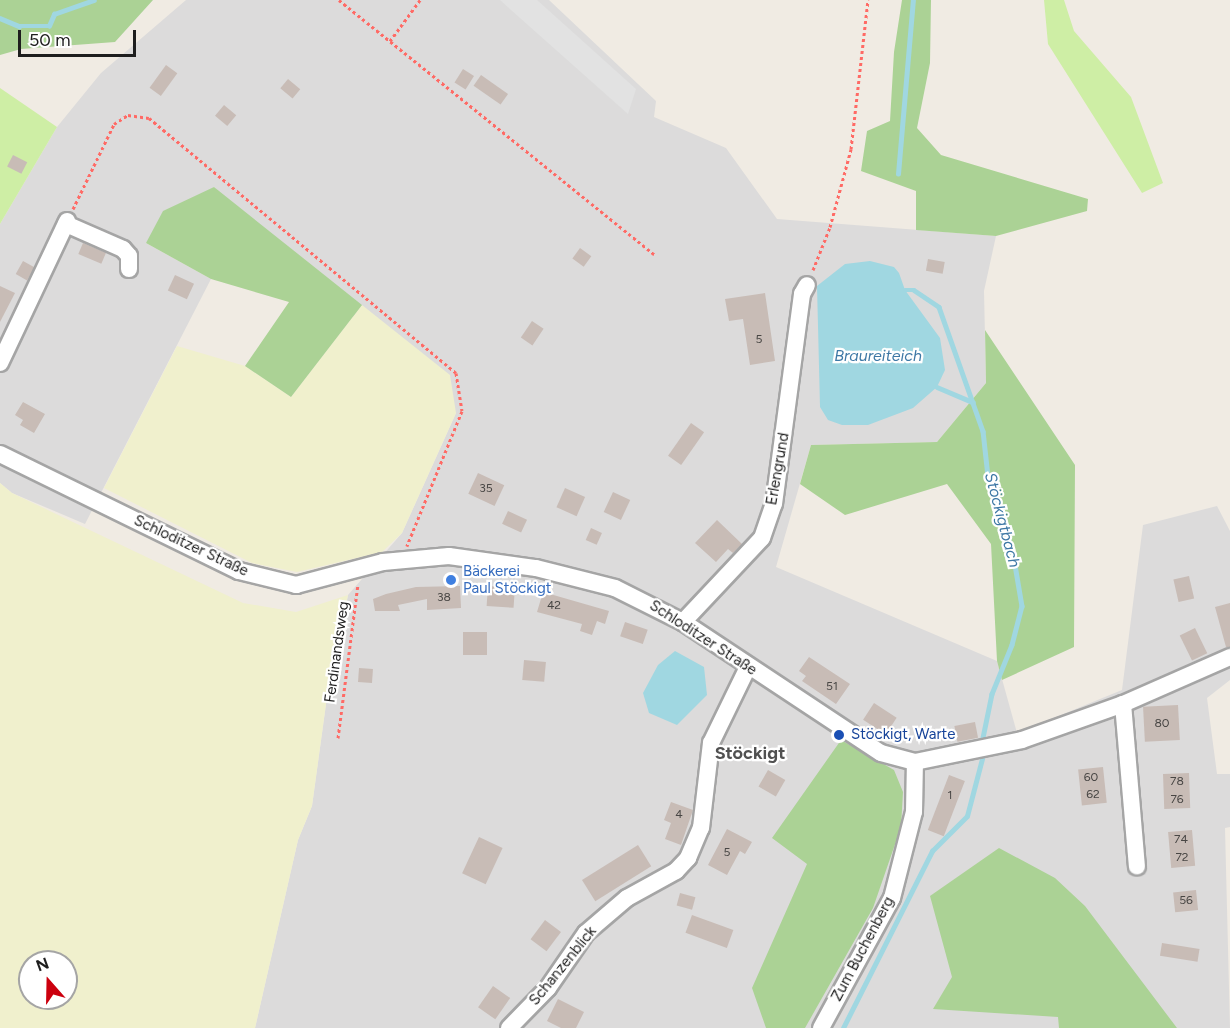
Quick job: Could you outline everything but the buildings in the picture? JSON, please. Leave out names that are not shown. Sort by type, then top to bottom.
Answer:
[{"type":"street","points":[[0,363],[67,223],[123,249],[129,256],[129,269]]},
{"type":"street","name":"Erlengrund","points":[[683,622],[762,538],[774,504],[802,294],[807,285]]},
{"type":"street","name":"Schloditzer Straße","points":[[0,454],[239,571],[296,585],[406,558],[449,556],[536,568],[615,588],[683,622],[881,753],[915,762],[1022,740],[1123,704],[1230,657]]},
{"type":"street","name":"Schanzenblick","points":[[509,1028],[548,988],[586,933],[627,898],[676,871],[688,858],[700,828],[711,743],[748,667]]},
{"type":"street","points":[[1123,704],[1137,866]]},
{"type":"street","name":"Zum Buchenberg","points":[[821,1028],[892,898],[914,813],[915,762]]},
{"type":"path","points":[[339,0],[654,254]]},
{"type":"path","points":[[390,41],[420,0]]},
{"type":"path","points":[[807,285],[830,227],[851,149],[868,0]]},
{"type":"path","points":[[67,223],[114,124],[128,115],[148,118],[456,373],[462,411],[408,537],[406,558]]},
{"type":"path","name":"Ferdinandsweg","points":[[338,738],[359,570]]},
{"type":"shaded area","points":[[186,0],[549,0],[656,101],[654,117],[726,148],[777,219],[996,236],[984,291],[986,383],[937,442],[811,445],[776,567],[997,661],[1017,733],[1122,690],[1143,525],[1217,506],[1230,531],[1230,680],[1207,698],[1217,774],[1230,774],[1230,827],[1225,828],[1230,1028],[255,1028],[298,840],[312,806],[326,704],[348,595],[402,533],[456,413],[214,187],[146,243],[211,279],[85,524],[12,493],[0,483],[0,224],[57,127],[101,73]]},
{"type":"shaded area","points":[[500,0],[537,0],[636,89],[628,114]]},
{"type":"green space","points":[[0,0],[153,0],[115,42],[21,49],[0,55]]},
{"type":"green space","points":[[902,0],[931,0],[930,63],[917,128],[941,155],[1088,199],[1087,211],[996,236],[916,230],[916,191],[861,171],[867,131],[890,121],[894,52]]},
{"type":"green space","points":[[1044,0],[1064,0],[1074,31],[1131,97],[1163,183],[1142,193],[1048,44]]},
{"type":"green space","points":[[0,88],[57,127],[0,224]]},
{"type":"green space","points":[[214,187],[362,305],[291,397],[245,366],[289,302],[211,279],[146,243],[163,211]]},
{"type":"green space","points":[[362,305],[450,375],[456,413],[402,533],[382,552],[297,572],[252,563],[104,488],[177,346],[245,366],[291,397]]},
{"type":"green space","points":[[985,330],[1075,465],[1074,647],[1002,680],[997,661],[991,544],[947,484],[845,515],[800,484],[811,445],[937,442],[986,383]]},
{"type":"green space","points":[[0,483],[12,493],[243,603],[296,612],[348,595],[326,704],[312,806],[298,840],[255,1028],[0,1028]]},
{"type":"green space","points":[[841,740],[894,770],[903,792],[901,827],[873,908],[805,1028],[766,1028],[752,988],[807,864],[772,838]]},
{"type":"green space","points":[[999,848],[1055,878],[1085,906],[1177,1028],[1059,1028],[1058,1017],[933,1009],[952,977],[930,896]]},
{"type":"water","name":"Braureiteich","points":[[870,261],[894,267],[899,273],[905,290],[940,338],[945,370],[937,387],[913,408],[868,425],[842,425],[828,420],[820,407],[817,286],[845,264]]},
{"type":"water","points":[[675,651],[704,667],[707,695],[677,725],[649,713],[643,693],[658,665]]},
{"type":"waterway","points":[[0,18],[19,26],[49,26],[54,14],[94,0]]},
{"type":"waterway","name":"Stöckigtbach","points":[[898,174],[913,0]]},
{"type":"waterway","name":"Stöckigtbach","points":[[905,290],[914,290],[939,307],[983,431],[988,476],[1013,553],[1022,606],[1012,645],[992,694],[983,738]]},
{"type":"waterway","points":[[937,387],[973,402]]},
{"type":"waterway","name":"Stöckigtbach","points":[[843,1028],[932,851],[967,816],[982,759]]},
{"type":"place","name":"Bäckerei Paul Stöckigt","points":[[451,580]]},
{"type":"place","name":"Stöckigt, Warte","points":[[839,735]]},
{"type":"district","name":"Stöckigt","points":[[750,753]]}]
